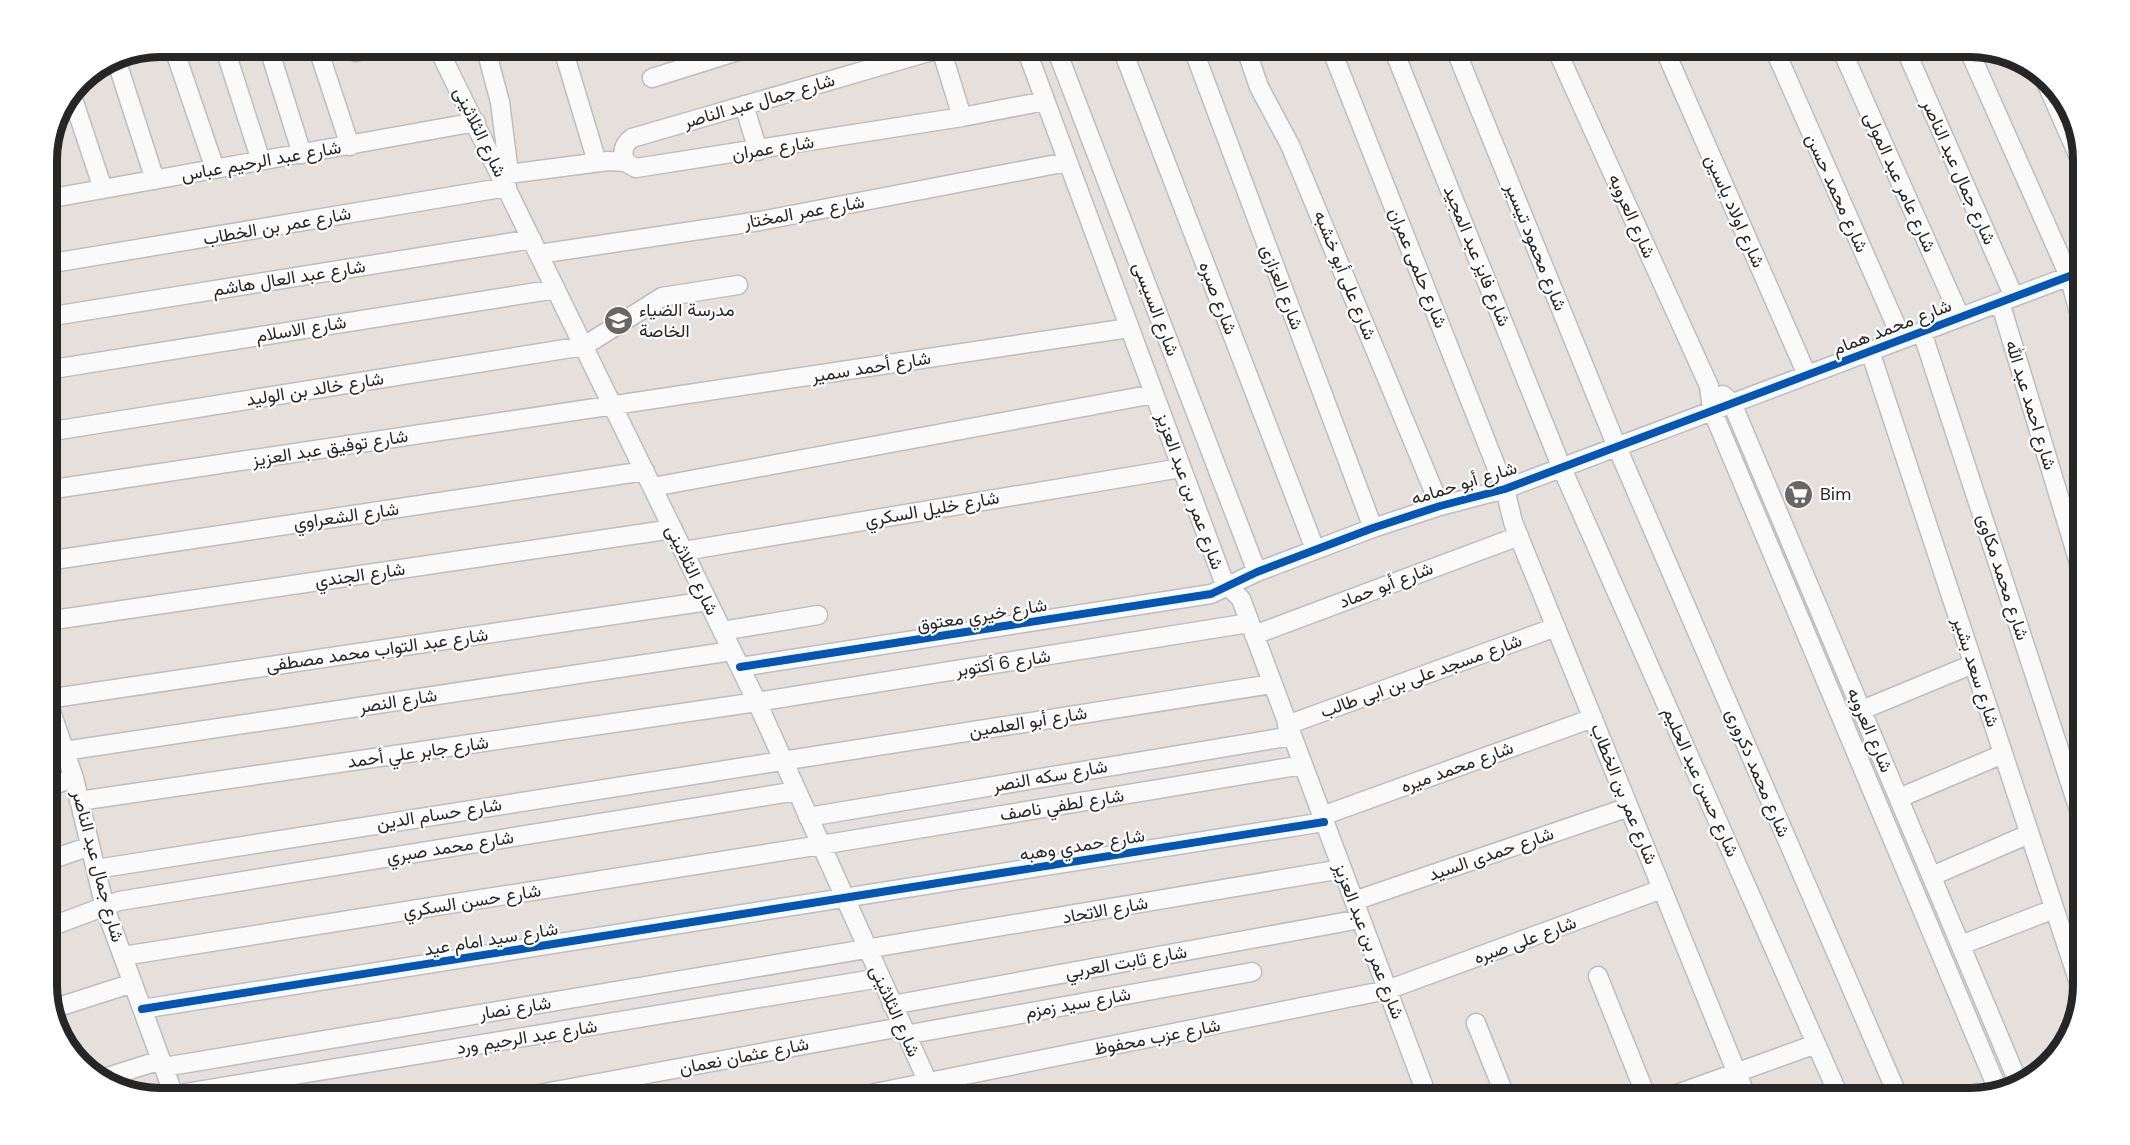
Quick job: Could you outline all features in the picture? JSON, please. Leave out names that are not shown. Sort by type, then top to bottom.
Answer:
[{"type":"street","points":[[177,57],[215,169]]},
{"type":"street","points":[[228,57],[261,161]]},
{"type":"street","points":[[271,57],[302,154]]},
{"type":"street","points":[[322,57],[350,146]]},
{"type":"street","name":"شارع الثلاثينى","points":[[443,57],[506,179],[556,289],[757,702],[930,1088]]},
{"type":"street","points":[[488,57],[500,102],[506,179]]},
{"type":"street","points":[[565,57],[597,162]]},
{"type":"street","points":[[652,78],[719,57]]},
{"type":"street","name":"شارع جمال عبد الناصر","points":[[625,162],[623,149],[625,143],[632,138],[913,57]]},
{"type":"street","points":[[947,57],[962,117]]},
{"type":"street","name":"شارع عمر بن عبد العزيز","points":[[1029,57],[1226,586],[1240,599],[1424,1088]]},
{"type":"street","name":"شارع السيسى","points":[[1058,57],[1257,572]]},
{"type":"street","name":"شارع صبره","points":[[1125,57],[1315,549]]},
{"type":"street","name":"شارع العزازى","points":[[1196,57],[1373,528]]},
{"type":"street","name":"شارع على أبو خشبه","points":[[1249,57],[1259,87],[1290,145],[1440,506]]},
{"type":"street","name":"شارع حلمى عمران","points":[[1334,57],[1505,489]]},
{"type":"street","name":"شارع فايز عبد المجيد","points":[[1396,57],[1561,466]]},
{"type":"street","name":"شارع محمود تيسير","points":[[1458,57],[1617,447]]},
{"type":"street","name":"شارع العروبه","points":[[1560,57],[1709,386],[1712,411],[1996,1084]]},
{"type":"street","name":"شارع اولاد ياسين","points":[[1669,57],[1807,375]]},
{"type":"street","name":"شارع محمد حسن","points":[[1778,57],[1902,339]]},
{"type":"street","name":"شارع عامر عبد المولى","points":[[1845,57],[1960,317]]},
{"type":"street","name":"شارع جمال عبد الناصر","points":[[1908,57],[2007,300]]},
{"type":"street","points":[[1972,57],[2073,268]]},
{"type":"street","points":[[118,66],[155,180]]},
{"type":"street","name":"شارع عمران","points":[[506,179],[597,162],[625,162],[636,168],[758,151],[1045,101]]},
{"type":"street","points":[[74,103],[103,189]]},
{"type":"street","points":[[744,105],[758,151]]},
{"type":"street","name":"شارع عبد الرحيم عباس","points":[[57,195],[155,180],[476,122]]},
{"type":"street","name":"شارع عمر المختار","points":[[536,246],[760,221],[1067,162]]},
{"type":"street","name":"شارع عمر بن الخطاب","points":[[57,262],[506,179]]},
{"type":"street","name":"شارع عبد العال هاشم","points":[[57,316],[536,246]]},
{"type":"street","name":"شارع محمد همام","points":[[1712,411],[2073,275]]},
{"type":"street","points":[[584,346],[662,297],[738,285]]},
{"type":"street","name":"شارع الاسلام","points":[[57,368],[556,289]]},
{"type":"street","name":"شارع احمد عبد الله","points":[[2007,300],[2073,540]]},
{"type":"street","name":"شارع أحمد سمير","points":[[613,405],[1129,328]]},
{"type":"street","name":"شارع محمد مكاوى","points":[[1922,332],[2073,789]]},
{"type":"street","name":"شارع خالد بن الوليد","points":[[57,430],[584,346]]},
{"type":"street","name":"شارع سعد بشير","points":[[1870,351],[2073,965]]},
{"type":"street","name":"شارع العروبه","points":[[1709,386],[1732,403],[2016,1077]]},
{"type":"street","name":"شارع الشعراوي","points":[[57,560],[649,479],[1154,394]]},
{"type":"street","name":"شارع توفيق عبد العزيز","points":[[57,488],[613,405]]},
{"type":"street","name":"شارع أبو حمامه","points":[[1226,586],[1373,528],[1440,506],[1505,489],[1712,411]]},
{"type":"street","name":"شارع محمد دكرورى","points":[[1617,447],[1895,1088]]},
{"type":"street","name":"شارع حسن عبد الحليم","points":[[1561,466],[1836,1088]]},
{"type":"street","name":"شارع خليل السكري","points":[[684,551],[1181,468]]},
{"type":"street","name":"شارع عمر بن الخطاب","points":[[1505,489],[1519,536],[1743,1088]]},
{"type":"street","name":"شارع الجندي","points":[[57,620],[673,529]]},
{"type":"street","name":"شارع أبو حماد","points":[[1251,629],[1519,536]]},
{"type":"street","name":"شارع خيري معتوق","points":[[736,659],[1201,597],[1226,586]]},
{"type":"street","name":"شارع عبد التواب محمد مصطفى","points":[[57,700],[708,601]]},
{"type":"street","points":[[722,631],[818,615]]},
{"type":"street","name":"شارع مسجد على بن ابى طالب","points":[[1289,730],[1556,627]]},
{"type":"street","name":"شارع 6 أكتوبر","points":[[757,702],[1251,629]]},
{"type":"street","name":"شارع النصر","points":[[64,751],[736,659]]},
{"type":"street","points":[[1862,710],[1973,664]]},
{"type":"street","name":"شارع أبو العلمين","points":[[783,760],[1272,684]]},
{"type":"street","name":"شارع جابر علي أحمد","points":[[79,801],[757,702]]},
{"type":"street","name":"شارع محمد ميره","points":[[1323,819],[1593,718]]},
{"type":"street","name":"شارع سكه النصر","points":[[808,817],[1289,730]]},
{"type":"street","name":"شارع جمال عبد الناصر","points":[[57,731],[74,778],[105,908],[171,1088]]},
{"type":"street","points":[[1899,798],[2003,754]]},
{"type":"street","name":"شارع حسام الدين","points":[[96,869],[783,760]]},
{"type":"street","name":"شارع لطفي ناصف","points":[[820,845],[1302,765]]},
{"type":"street","points":[[57,784],[74,778]]},
{"type":"street","name":"شارع محمد صبري","points":[[57,925],[119,901],[797,791]]},
{"type":"street","name":"شارع حمدى السيد","points":[[1354,901],[1629,807]]},
{"type":"street","name":"شارع حمدي وهبه","points":[[844,898],[1323,819]]},
{"type":"street","points":[[1932,876],[2029,834]]},
{"type":"street","name":"شارع حسن السكري","points":[[123,956],[820,845]]},
{"type":"street","points":[[57,858],[90,846]]},
{"type":"street","name":"شارع الاتحاد","points":[[867,950],[1342,869]]},
{"type":"street","name":"شارع على صبره","points":[[1387,990],[1662,889]]},
{"type":"street","name":"شارع سيد امام عيد","points":[[142,1009],[844,898]]},
{"type":"street","points":[[1961,945],[2054,909]]},
{"type":"street","name":"شارع ثابت العربي","points":[[892,1005],[1360,919]]},
{"type":"street","name":"شارع نصار","points":[[113,1076],[162,1064],[867,950]]},
{"type":"street","name":"شارع سيد زمزم","points":[[903,1031],[1252,972]]},
{"type":"street","points":[[1598,976],[1643,1088]]},
{"type":"street","name":"شارع عبد الرحيم ورد","points":[[228,1088],[880,978]]},
{"type":"street","points":[[59,1007],[133,983]]},
{"type":"street","name":"شارع عزب محفوظ","points":[[945,1088],[1387,990]]},
{"type":"street","points":[[1476,1023],[1502,1088]]},
{"type":"street","name":"شارع عثمان نعمان","points":[[575,1088],[903,1031]]},
{"type":"street","points":[[1694,1088],[1816,1044]]},
{"type":"cycle path","points":[[740,667],[1211,594],[1257,572],[1373,528],[1440,506],[1505,489],[2073,275]]},
{"type":"cycle path","points":[[142,1009],[1324,822]]},
{"type":"place","name":"مدرسة الضياء الخاصة","points":[[618,320]]},
{"type":"place","name":"Bim","points":[[1799,494]]}]
